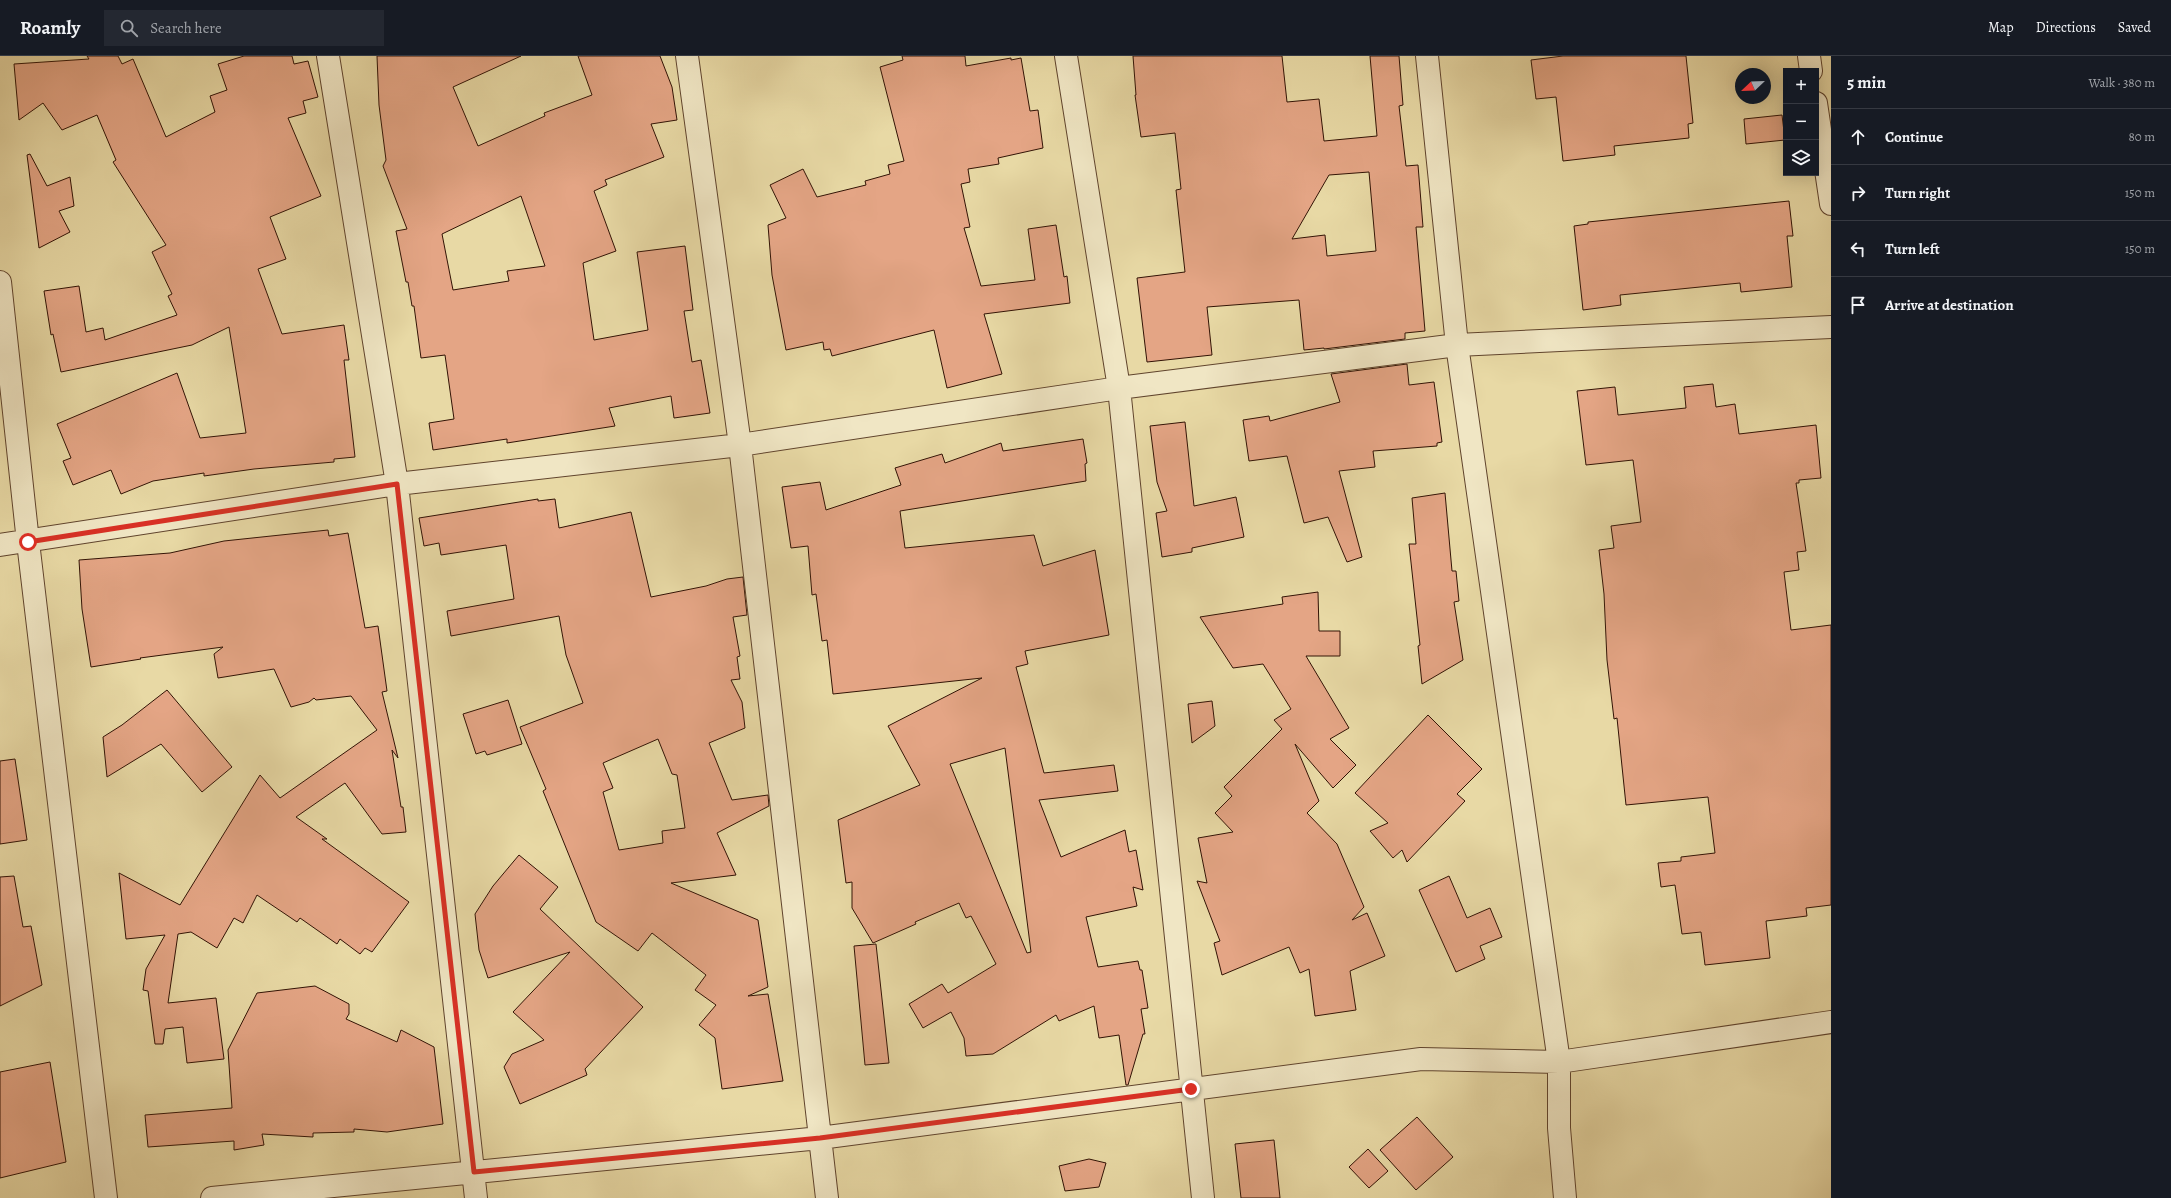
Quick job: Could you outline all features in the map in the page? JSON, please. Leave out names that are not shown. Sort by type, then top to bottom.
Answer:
[{"type":"street","points":[[328,56],[397,484],[476,1198]]},
{"type":"street","points":[[687,56],[740,445],[827,1198]]},
{"type":"street","points":[[1066,56],[1119,388],[1191,1089],[1204,1198]]},
{"type":"street","points":[[1427,56],[1457,345],[1559,1062],[1559,1128],[1565,1198]]},
{"type":"street","points":[[1809,56],[1811,68]]},
{"type":"street","points":[[1816,104],[1831,204]]},
{"type":"street","points":[[0,282],[28,542],[106,1198]]},
{"type":"street","points":[[0,545],[28,542],[397,484],[740,445],[1119,388],[1457,345],[1831,327]]},
{"type":"street","points":[[212,1198],[820,1138],[1421,1059],[1559,1062],[1831,1022]]},
{"type":"building","points":[[87,56],[118,56],[122,64],[133,59],[166,137],[215,112],[210,96],[227,90],[218,64],[244,56],[292,56],[294,64],[308,61],[318,97],[303,101],[306,113],[288,118],[321,196],[270,217],[286,259],[258,269],[282,334],[344,325],[349,360],[344,360],[355,457],[334,459],[334,462],[254,469],[204,476],[204,473],[153,481],[121,494],[111,470],[73,485],[63,461],[71,458],[57,424],[177,373],[200,438],[246,433],[229,327],[192,345],[61,372],[53,334],[51,335],[44,291],[79,286],[86,332],[103,328],[105,340],[177,315],[168,296],[172,294],[152,252],[166,245],[113,162],[116,160],[97,115],[62,130],[43,103],[19,120],[14,64],[89,59]]},
{"type":"building","points":[[377,56],[521,56],[453,87],[478,146],[545,116],[544,113],[592,95],[578,56],[660,56],[672,87],[677,120],[651,124],[664,157],[605,180],[607,185],[594,191],[616,251],[583,263],[594,340],[648,330],[637,252],[685,246],[693,310],[684,311],[692,362],[701,360],[710,413],[674,418],[671,396],[609,408],[615,426],[507,443],[507,439],[433,450],[429,423],[454,419],[445,355],[421,358],[414,306],[412,306],[408,282],[406,282],[396,231],[407,229],[383,166],[386,160],[379,105]],"holes":[[[521,196],[545,266],[507,271],[509,281],[453,290],[442,234]]]},
{"type":"building","points":[[902,56],[965,56],[966,66],[1011,58],[1011,60],[1021,58],[1030,111],[1038,110],[1043,148],[998,158],[999,164],[968,169],[970,182],[961,184],[970,227],[964,228],[981,286],[1035,280],[1028,229],[1056,225],[1064,277],[1067,276],[1070,303],[984,314],[1002,374],[947,388],[934,330],[832,356],[830,349],[824,350],[823,342],[786,350],[772,275],[768,225],[786,218],[770,185],[803,169],[817,197],[866,185],[865,181],[890,174],[888,165],[904,161],[880,67],[903,60]]},
{"type":"building","points":[[1133,56],[1282,56],[1287,102],[1319,99],[1324,141],[1377,136],[1370,56],[1399,56],[1403,105],[1399,106],[1406,166],[1418,165],[1423,227],[1416,227],[1425,331],[1405,333],[1405,339],[1304,350],[1299,300],[1207,307],[1212,355],[1147,362],[1137,278],[1185,272],[1176,190],[1181,189],[1175,133],[1141,137]],"holes":[[[1369,172],[1376,251],[1327,256],[1325,235],[1292,239],[1329,175]]]},
{"type":"building","points":[[1563,56],[1686,56],[1693,123],[1688,124],[1689,138],[1614,146],[1615,155],[1563,161],[1556,97],[1536,99],[1531,60]]},
{"type":"building","points":[[1782,115],[1783,140],[1746,144],[1744,119]]},
{"type":"building","points":[[30,154],[47,186],[70,177],[74,206],[59,211],[70,232],[39,248],[27,155]]},
{"type":"building","points":[[1789,201],[1793,236],[1787,236],[1792,287],[1741,292],[1740,283],[1620,295],[1621,305],[1583,310],[1574,226],[1588,224],[1588,222]]},
{"type":"building","points":[[1407,364],[1409,385],[1434,382],[1442,442],[1437,443],[1437,446],[1373,451],[1375,467],[1339,471],[1362,557],[1347,562],[1328,517],[1304,523],[1287,456],[1249,461],[1243,420],[1269,416],[1270,421],[1340,402],[1331,374]]},
{"type":"building","points":[[1713,384],[1716,407],[1735,404],[1739,434],[1816,425],[1821,478],[1799,480],[1799,483],[1796,483],[1806,551],[1797,552],[1799,570],[1784,572],[1791,630],[1831,625],[1831,905],[1806,908],[1807,916],[1766,921],[1770,958],[1705,965],[1701,932],[1682,934],[1675,885],[1661,887],[1658,863],[1681,861],[1681,857],[1715,853],[1708,797],[1626,805],[1617,718],[1614,719],[1607,660],[1604,594],[1599,550],[1614,548],[1611,526],[1641,522],[1633,460],[1586,465],[1577,391],[1615,387],[1618,415],[1686,408],[1684,387]]},
{"type":"building","points":[[1185,422],[1194,506],[1236,497],[1244,537],[1192,548],[1192,552],[1162,557],[1156,513],[1167,511],[1157,482],[1150,426]]},
{"type":"building","points":[[1083,439],[1087,463],[1085,464],[1086,481],[900,511],[905,548],[1034,535],[1043,566],[1095,550],[1109,635],[1025,651],[1028,664],[1016,667],[1044,773],[1114,765],[1118,791],[1039,800],[1061,857],[1125,830],[1129,852],[1136,850],[1143,890],[1133,887],[1137,906],[1086,917],[1098,967],[1138,961],[1140,970],[1142,970],[1148,1008],[1141,1009],[1145,1034],[1143,1034],[1128,1085],[1126,1085],[1119,1035],[1099,1038],[1094,1006],[1059,1021],[1056,1015],[993,1054],[966,1056],[964,1038],[951,1012],[923,1028],[909,1004],[942,984],[948,993],[996,964],[971,916],[966,918],[959,903],[915,922],[916,924],[873,943],[852,908],[852,882],[846,883],[838,820],[920,785],[888,726],[982,678],[833,694],[827,640],[822,641],[816,594],[812,595],[808,546],[791,548],[782,487],[820,482],[826,510],[901,485],[895,468],[942,454],[945,463],[1001,443],[1003,451]],"holes":[[[1005,748],[1031,952],[1027,953],[950,764]]]},
{"type":"building","points":[[1445,493],[1452,571],[1456,571],[1459,601],[1454,602],[1463,660],[1422,684],[1418,646],[1420,645],[1409,544],[1416,544],[1412,498]]},
{"type":"building","points":[[538,499],[538,501],[555,499],[559,528],[631,512],[651,597],[706,586],[727,579],[743,577],[747,615],[733,617],[740,656],[737,657],[740,679],[731,680],[742,702],[745,728],[709,743],[732,800],[768,795],[769,806],[717,833],[736,875],[671,883],[758,920],[768,987],[748,996],[768,994],[783,1081],[722,1089],[715,1038],[699,1025],[716,1005],[695,990],[706,975],[652,933],[638,951],[596,922],[543,791],[546,789],[520,727],[583,703],[566,655],[559,616],[451,636],[447,611],[514,599],[506,545],[441,555],[439,543],[424,546],[419,518]],"holes":[[[658,739],[672,774],[677,775],[685,828],[662,831],[663,843],[619,850],[603,792],[613,788],[603,763]]]},
{"type":"building","points":[[328,530],[329,536],[348,533],[365,628],[378,626],[387,691],[382,692],[398,758],[392,750],[401,807],[403,807],[406,832],[382,834],[345,783],[296,817],[327,839],[322,839],[409,902],[372,952],[365,948],[360,954],[340,939],[337,944],[300,918],[297,922],[257,895],[243,923],[234,918],[217,948],[191,932],[178,934],[168,1003],[216,998],[224,1059],[187,1063],[183,1027],[165,1029],[163,1044],[155,1044],[148,991],[143,990],[146,969],[165,935],[126,939],[119,873],[180,905],[260,775],[280,798],[377,730],[351,696],[316,700],[314,698],[309,702],[291,707],[274,669],[218,678],[214,654],[223,647],[140,658],[141,659],[91,667],[82,609],[79,560],[170,553],[224,541]]},
{"type":"building","points":[[1318,592],[1319,631],[1340,631],[1340,656],[1306,656],[1349,728],[1330,739],[1356,765],[1333,788],[1295,744],[1319,801],[1307,813],[1337,844],[1364,907],[1352,920],[1367,913],[1385,956],[1350,971],[1356,1010],[1315,1016],[1309,969],[1300,973],[1289,947],[1222,975],[1214,943],[1220,941],[1197,881],[1207,883],[1198,838],[1233,832],[1215,813],[1232,796],[1224,787],[1282,729],[1274,720],[1291,709],[1263,664],[1233,668],[1200,617],[1283,604],[1282,597]]},
{"type":"building","points":[[167,690],[232,767],[202,792],[161,744],[107,777],[103,737],[122,725]]},
{"type":"building","points":[[508,700],[522,744],[487,755],[485,751],[476,754],[463,714]]},
{"type":"building","points":[[1212,701],[1215,726],[1192,743],[1188,704]]},
{"type":"building","points":[[1428,715],[1482,769],[1457,794],[1465,801],[1407,862],[1402,850],[1393,858],[1370,831],[1388,823],[1355,793]]},
{"type":"building","points":[[15,759],[27,840],[0,844],[0,761]]},
{"type":"building","points":[[519,855],[558,887],[540,909],[643,1007],[585,1069],[587,1075],[520,1104],[504,1067],[512,1054],[544,1040],[513,1012],[570,952],[488,978],[479,950],[475,914],[493,886]]},
{"type":"building","points":[[14,876],[23,927],[31,926],[42,985],[0,1006],[0,877]]},
{"type":"building","points":[[1449,876],[1467,918],[1490,908],[1502,937],[1480,946],[1485,959],[1456,972],[1419,890]]},
{"type":"building","points":[[876,944],[889,1063],[865,1065],[854,946]]},
{"type":"building","points":[[315,986],[349,1004],[349,1014],[346,1019],[397,1042],[401,1030],[434,1047],[443,1124],[387,1132],[354,1129],[354,1132],[313,1133],[313,1137],[262,1134],[264,1145],[234,1150],[234,1141],[148,1147],[145,1115],[232,1108],[228,1050],[257,993]]},
{"type":"building","points":[[50,1062],[66,1162],[0,1178],[0,1072]]},
{"type":"building","points":[[1417,1117],[1453,1157],[1416,1190],[1380,1150]]},
{"type":"building","points":[[1274,1140],[1280,1198],[1241,1198],[1235,1144]]},
{"type":"building","points":[[1368,1149],[1388,1171],[1369,1188],[1349,1167]]},
{"type":"building","points":[[1089,1159],[1106,1163],[1099,1187],[1065,1191],[1059,1166]]},
{"type":"route","points":[[28,542],[397,484],[474,1172],[820,1138],[1191,1089]]}]
